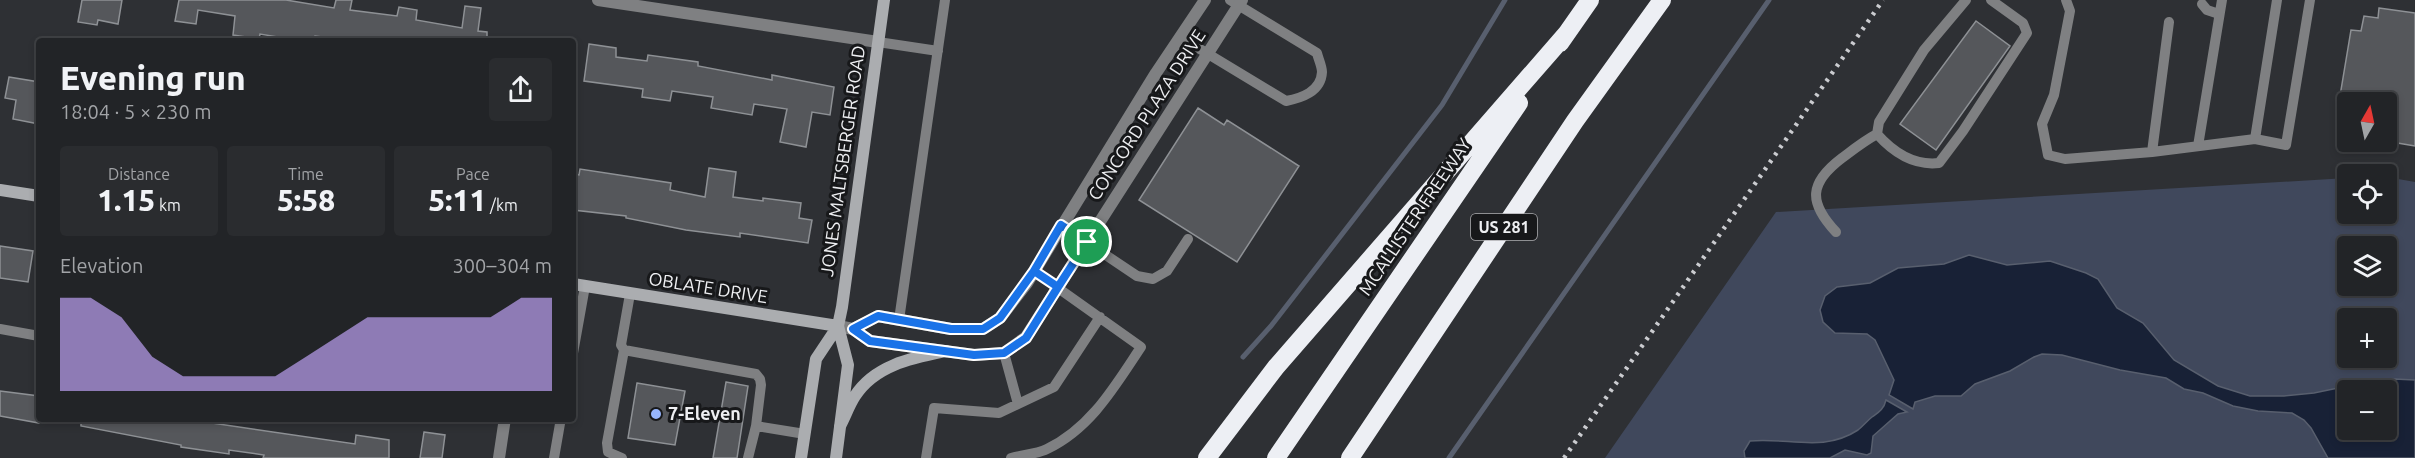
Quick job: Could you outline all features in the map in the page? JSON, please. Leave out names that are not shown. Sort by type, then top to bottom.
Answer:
[{"type":"highway","name":"MCALLISTER FREEWAY","points":[[1276,458],[1590,0]]},
{"type":"highway","name":"US 281","points":[[1350,458],[1575,121],[1662,0]]},
{"type":"highway","points":[[1207,458],[1276,368],[1567,33]]},
{"type":"main road","name":"JONES MALTSBERGER ROAD","points":[[836,458],[848,365],[838,326],[884,0]]},
{"type":"main road","points":[[0,190],[36,196]]},
{"type":"main road","name":"OBLATE DRIVE","points":[[579,285],[838,326]]},
{"type":"main road","name":"JONES MALTSBERGER ROAD","points":[[801,458],[816,359],[838,326]]},
{"type":"main road","points":[[840,426],[855,395],[876,374],[907,358],[946,351]]},
{"type":"street","points":[[598,0],[878,42]]},
{"type":"street","name":"CONCORD PLAZA DRIVE","points":[[853,329],[878,316],[951,329],[983,329],[1000,318],[1034,271],[1205,0]]},
{"type":"street","name":"CONCORD PLAZA DRIVE","points":[[1004,353],[1026,338],[1207,54],[1236,2]]},
{"type":"street","points":[[838,326],[853,329],[870,341],[974,355],[1004,353]]},
{"type":"street","points":[[499,458],[505,422]]},
{"type":"lane","points":[[899,320],[945,0]]},
{"type":"lane","points":[[1877,134],[1879,122],[1906,77],[1952,14],[1965,0]]},
{"type":"lane","points":[[1877,134],[1889,148],[1903,156],[1927,164],[1939,163],[1963,131],[2027,33],[2023,23],[1991,0]]},
{"type":"lane","points":[[2066,0],[2070,12],[2054,95],[2042,124],[2048,155],[2065,159],[2152,153],[2255,139],[2286,145],[2310,0]]},
{"type":"lane","points":[[2198,146],[2222,0]]},
{"type":"lane","points":[[2255,139],[2277,0]]},
{"type":"lane","points":[[1180,38],[1286,100],[1304,98],[1315,88],[1322,73],[1317,52],[1236,2]]},
{"type":"lane","points":[[2202,4],[2207,10],[2219,14]]},
{"type":"lane","points":[[2152,153],[2169,22]]},
{"type":"lane","points":[[878,42],[938,51]]},
{"type":"lane","points":[[1836,232],[1824,219],[1818,206],[1817,188],[1820,178],[1857,144],[1877,134]]},
{"type":"lane","points":[[1061,225],[1137,276],[1153,279],[1167,271],[1188,238]]},
{"type":"lane","points":[[1011,458],[1046,450],[1081,428],[1109,396],[1141,347],[1034,271]]},
{"type":"lane","points":[[576,319],[579,285]]},
{"type":"lane","points":[[622,458],[608,452],[606,443],[624,350],[621,345],[630,294]]},
{"type":"lane","points":[[926,458],[934,408],[999,413],[1054,387],[1100,318]]},
{"type":"lane","points":[[0,329],[36,335]]},
{"type":"lane","points":[[624,350],[756,374],[761,385],[756,426],[748,458]]},
{"type":"lane","points":[[1004,353],[1018,404]]},
{"type":"lane","points":[[554,458],[560,422]]},
{"type":"lane","points":[[756,426],[805,434]]},
{"type":"shaded area","points":[[2337,179],[2337,224],[2397,224],[2397,179],[2415,182],[2415,458],[1605,458],[1776,212]]},
{"type":"shaded area","points":[[1969,255],[2007,265],[2050,261],[2086,273],[2098,279],[2117,308],[2143,323],[2174,360],[2218,386],[2250,396],[2284,396],[2337,388],[2337,440],[2397,440],[2397,380],[2385,380],[2394,379],[2415,380],[2415,458],[2328,458],[2311,428],[2304,420],[2292,413],[2258,411],[2233,406],[2203,393],[2184,389],[2166,378],[2120,370],[2062,355],[2042,354],[2010,371],[1975,384],[1961,396],[1935,396],[1915,402],[1913,409],[1889,395],[1894,380],[1875,340],[1867,334],[1835,333],[1823,322],[1820,310],[1825,296],[1837,287],[1870,283],[1898,268],[1944,264]]},
{"type":"shaded area","points":[[1886,400],[1907,412],[1898,414],[1873,436],[1871,453],[1867,455],[1845,450],[1830,458],[1745,458],[1744,451],[1750,441],[1818,443],[1845,437],[1858,430],[1879,412]]},
{"type":"building","points":[[82,0],[122,0],[118,24],[98,20],[97,25],[78,22]]},
{"type":"building","points":[[179,0],[286,0],[334,8],[336,0],[352,0],[350,10],[397,16],[399,7],[417,10],[416,20],[462,28],[465,6],[481,8],[478,31],[487,32],[487,38],[331,38],[315,36],[314,38],[284,38],[260,34],[259,38],[252,38],[233,35],[235,16],[198,10],[196,24],[175,21]]},
{"type":"building","points":[[2379,8],[2415,13],[2415,146],[2397,143],[2397,92],[2341,92],[2351,30],[2361,31],[2364,16],[2378,18]]},
{"type":"building","points":[[1976,21],[2010,46],[1936,150],[1900,124]]},
{"type":"building","points":[[589,44],[616,48],[616,57],[647,61],[648,55],[698,62],[698,66],[772,80],[772,75],[834,87],[830,115],[812,112],[806,147],[780,142],[787,109],[754,104],[752,115],[711,108],[713,97],[672,91],[670,101],[642,97],[643,89],[584,81]]},
{"type":"building","points":[[9,77],[36,82],[36,123],[13,119],[16,100],[5,98]]},
{"type":"building","points":[[1198,108],[1224,125],[1227,120],[1299,166],[1237,262],[1139,200]]},
{"type":"building","points":[[709,168],[736,172],[733,197],[801,203],[799,218],[812,220],[808,243],[740,233],[740,237],[686,230],[626,218],[626,216],[576,210],[576,174],[579,175],[580,169],[671,183],[670,190],[705,197]]},
{"type":"building","points":[[0,246],[33,251],[28,282],[0,278]]},
{"type":"building","points":[[726,382],[748,386],[737,458],[713,458]]},
{"type":"building","name":"7-Eleven","points":[[637,383],[685,391],[675,445],[628,438]]},
{"type":"building","points":[[0,391],[36,396],[36,422],[39,423],[0,416]]},
{"type":"building","points":[[81,422],[205,422],[355,444],[356,435],[389,440],[389,458],[263,458],[264,455],[229,450],[229,454],[181,447],[181,445],[81,426]]},
{"type":"building","points":[[424,432],[445,435],[442,458],[420,458]]},
{"type":"waterway","points":[[1243,357],[1271,326],[1442,105],[1505,0]]},
{"type":"waterway","points":[[1449,458],[1769,0]]},
{"type":"railway","points":[[1564,458],[1883,0]]},
{"type":"place","name":"7-Eleven","points":[[656,414]]},
{"type":"route","points":[[1087,242],[1058,287],[1034,271],[1000,318],[983,329],[951,329],[878,316],[853,329],[870,341],[974,355],[1004,353],[1026,338],[1058,287],[1034,271],[1061,225],[1087,242]]}]
